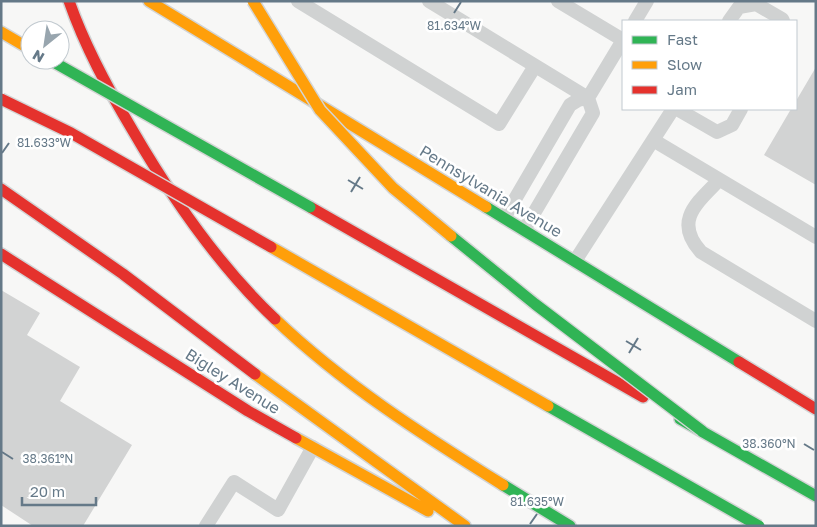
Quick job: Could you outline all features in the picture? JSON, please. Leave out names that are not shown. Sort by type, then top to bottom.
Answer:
[{"type":"main road","points":[[69,1],[74,17],[107,86],[139,143],[179,206],[240,282],[274,320],[327,366],[440,446],[570,526]]},
{"type":"main road","name":"Pennsylvania Avenue","points":[[150,1],[816,408]]},
{"type":"main road","points":[[253,1],[320,110],[393,188],[535,304],[702,431]]},
{"type":"main road","points":[[1,32],[20,42]]},
{"type":"main road","points":[[68,70],[816,496]]},
{"type":"main road","points":[[1,99],[71,132],[759,526]]},
{"type":"main road","points":[[1,189],[123,274],[273,388],[465,526]]},
{"type":"main road","name":"Bigley Avenue","points":[[1,254],[248,411],[454,526]]},
{"type":"lane","points":[[298,1],[499,124],[535,66]]},
{"type":"lane","points":[[429,1],[588,98],[593,113],[524,230]]},
{"type":"lane","points":[[558,1],[622,39]]},
{"type":"lane","points":[[635,20],[647,1]]},
{"type":"lane","points":[[731,20],[739,7],[756,4],[782,20]]},
{"type":"lane","points":[[504,218],[570,105],[578,100],[588,98],[622,42]]},
{"type":"lane","points":[[575,262],[674,110]]},
{"type":"lane","points":[[677,110],[717,132],[732,125],[740,110]]},
{"type":"lane","points":[[653,140],[816,237]]},
{"type":"lane","points":[[720,180],[696,204],[690,213],[689,227],[692,242],[701,252],[816,321]]},
{"type":"lane","points":[[206,526],[234,482],[278,510],[313,447]]},
{"type":"building","points":[[816,67],[816,185],[764,155],[790,110],[797,110],[797,99]]},
{"type":"building","points":[[1,290],[40,313],[27,335],[80,367],[60,401],[132,445],[83,526],[33,526],[1,505]]},
{"type":"traffic: fast","points":[[68,70],[310,207]]},
{"type":"traffic: fast","points":[[486,207],[739,362]]},
{"type":"traffic: fast","points":[[451,236],[535,304],[702,431]]},
{"type":"traffic: fast","points":[[548,406],[759,526]]},
{"type":"traffic: fast","points":[[680,419],[816,496]]},
{"type":"traffic: fast","points":[[503,485],[570,526]]},
{"type":"traffic: slow","points":[[149,1],[486,207]]},
{"type":"traffic: slow","points":[[253,1],[320,110],[393,188],[451,236]]},
{"type":"traffic: slow","points":[[1,32],[20,43]]},
{"type":"traffic: slow","points":[[271,247],[548,406]]},
{"type":"traffic: slow","points":[[275,319],[301,343],[384,408],[503,485]]},
{"type":"traffic: slow","points":[[255,374],[465,526]]},
{"type":"traffic: slow","points":[[296,438],[428,511]]},
{"type":"traffic: jam","points":[[69,1],[82,35],[106,84],[180,206],[234,276],[275,319]]},
{"type":"traffic: jam","points":[[1,99],[71,133],[271,247]]},
{"type":"traffic: jam","points":[[1,189],[123,274],[255,374]]},
{"type":"traffic: jam","points":[[310,207],[643,397]]},
{"type":"traffic: jam","points":[[1,254],[248,411],[296,438]]},
{"type":"traffic: jam","points":[[739,362],[816,409]]}]
